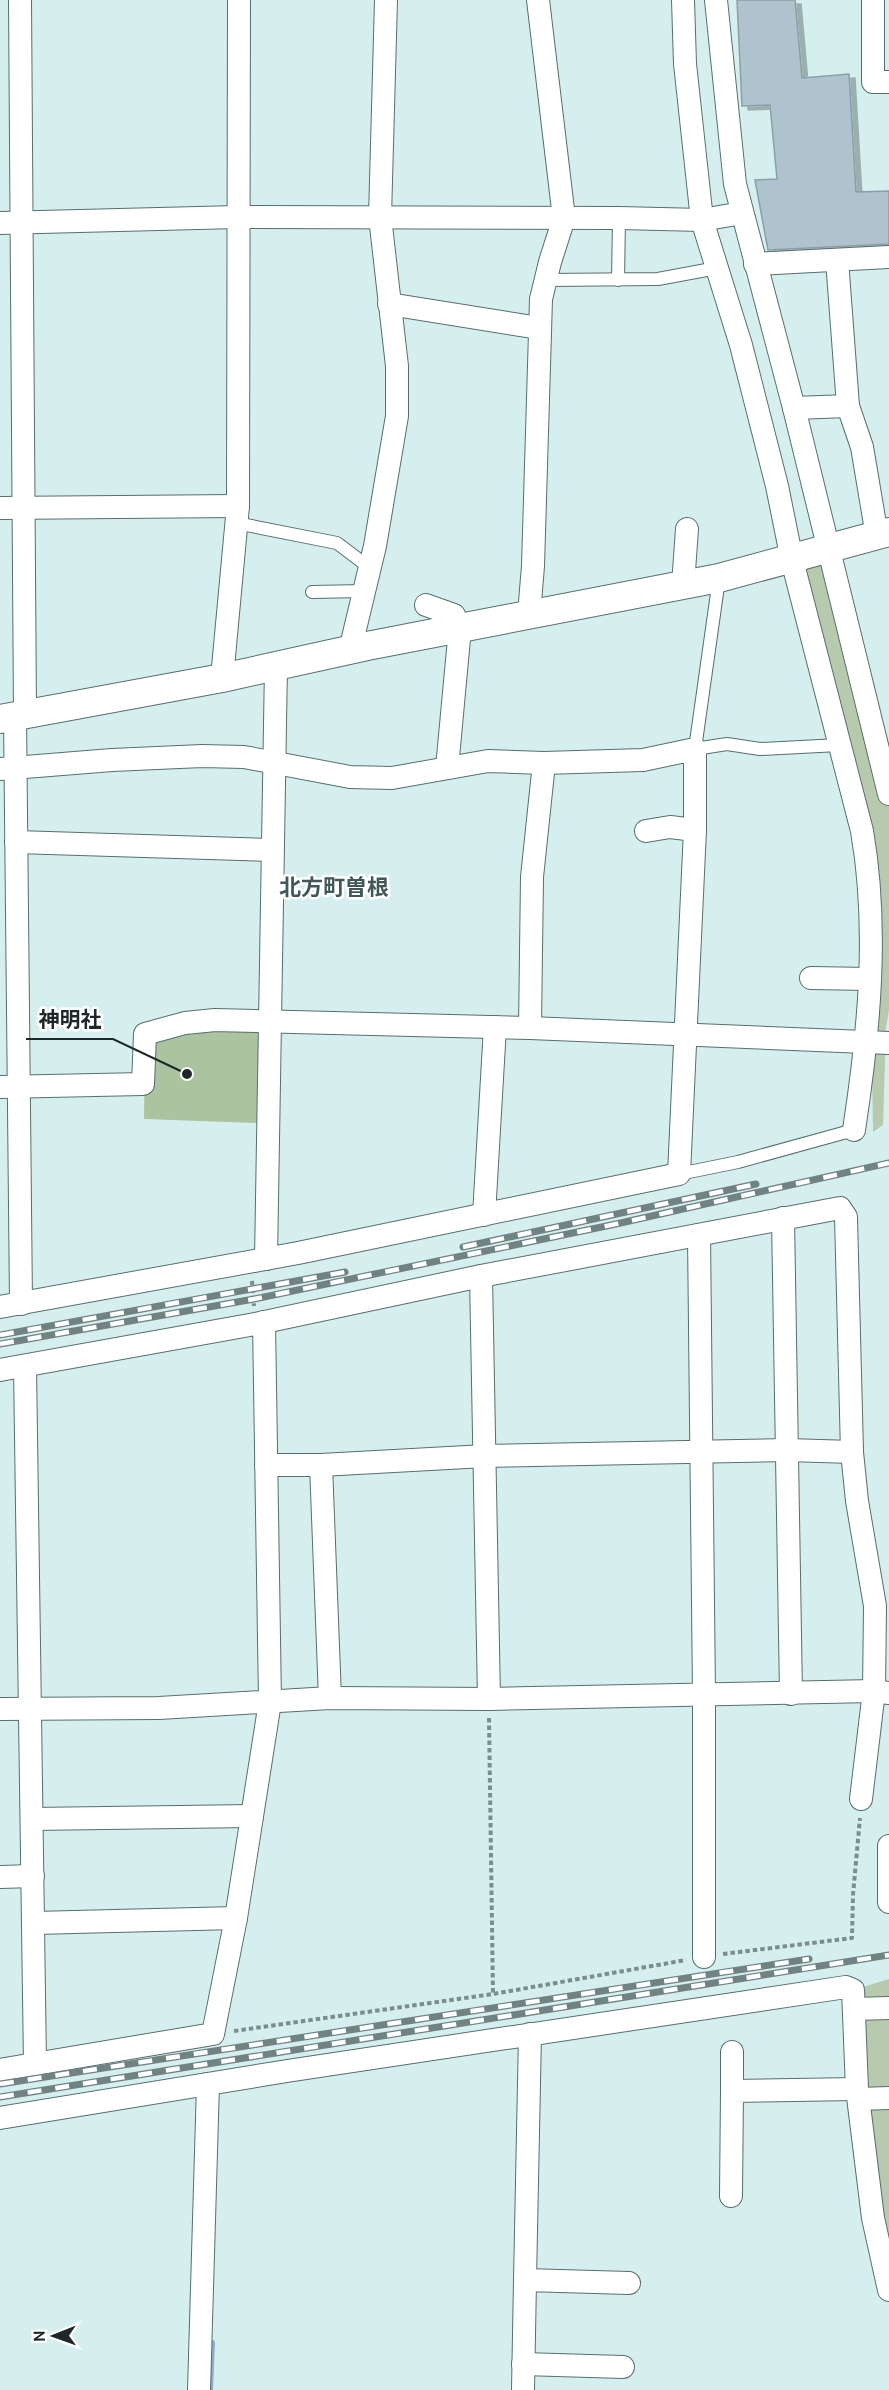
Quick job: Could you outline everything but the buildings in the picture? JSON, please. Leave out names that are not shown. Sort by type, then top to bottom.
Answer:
[{"type":"street","points":[[8,768],[112,760],[202,756],[244,757],[350,777],[392,778],[488,761],[544,763],[643,760],[695,748],[695,830],[679,1174],[259,1261],[11,1305],[9,1087],[16,842],[8,768],[24,509],[11,223],[20,0]]},
{"type":"street","points":[[222,678],[237,515],[239,0]]},
{"type":"street","points":[[350,650],[370,568],[398,416],[397,366],[380,217],[386,0]]},
{"type":"street","points":[[529,614],[538,429],[541,299],[564,218],[538,0]]},
{"type":"street","points":[[683,0],[685,64],[702,220],[741,345],[777,486],[792,560],[862,831],[869,873],[870,979],[854,1130]]},
{"type":"street","points":[[716,0],[730,147],[742,213],[794,408],[889,794]]},
{"type":"street","points":[[873,0],[873,82],[889,82]]},
{"type":"street","points":[[11,223],[380,217],[702,220],[742,213]]},
{"type":"street","points":[[755,264],[889,257]]},
{"type":"street","points":[[13,716],[222,678],[350,650],[719,578],[883,534],[862,447],[848,406],[837,260]]},
{"type":"street","points":[[389,304],[540,328]]},
{"type":"street","points":[[794,408],[848,406]]},
{"type":"street","points":[[0,508],[237,515]]},
{"type":"street","points":[[683,585],[687,529]]},
{"type":"street","points":[[426,605],[454,615],[460,628],[447,768]]},
{"type":"street","points":[[259,1261],[270,1021],[276,666]]},
{"type":"street","points":[[530,1028],[532,877],[544,763]]},
{"type":"street","points":[[645,831],[670,827],[695,830]]},
{"type":"street","points":[[16,842],[272,850]]},
{"type":"street","points":[[811,978],[870,979]]},
{"type":"street","points":[[9,1087],[143,1084],[145,1034],[185,1023],[215,1020],[530,1028],[889,1042]]},
{"type":"street","points":[[484,1215],[495,1028]]},
{"type":"street","points":[[0,1370],[260,1324],[481,1276],[783,1218],[836,1208],[843,1210],[846,1217],[852,1452],[857,1501],[875,1606],[882,1692],[861,1799]]},
{"type":"street","points":[[783,1218],[791,1694]]},
{"type":"street","points":[[699,1235],[704,1695],[704,1957]]},
{"type":"street","points":[[481,1276],[489,1699]]},
{"type":"street","points":[[0,2070],[213,2034],[236,1918],[270,1702],[266,1465],[260,1324]]},
{"type":"street","points":[[25,1366],[35,2064]]},
{"type":"street","points":[[266,1465],[321,1465],[485,1456],[788,1450],[852,1452]]},
{"type":"street","points":[[321,1465],[330,1698]]},
{"type":"street","points":[[0,1709],[159,1708],[330,1698],[489,1699],[882,1692]]},
{"type":"street","points":[[32,1819],[252,1816]]},
{"type":"street","points":[[889,1846],[889,1902]]},
{"type":"street","points":[[0,1876],[33,1876]]},
{"type":"street","points":[[34,1923],[236,1918]]},
{"type":"street","points":[[0,2118],[827,1988],[846,1987],[853,1990],[858,2094],[881,2217],[889,2290]]},
{"type":"street","points":[[854,2009],[889,2008]]},
{"type":"street","points":[[522,2390],[530,2034]]},
{"type":"street","points":[[731,2196],[732,2052]]},
{"type":"street","points":[[199,2390],[208,2084]]},
{"type":"street","points":[[732,2091],[858,2094],[889,2098]]},
{"type":"street","points":[[525,2280],[629,2283]]},
{"type":"street","points":[[523,2364],[623,2367]]},
{"type":"lane","points":[[618,280],[619,218]]},
{"type":"lane","points":[[546,280],[658,279],[717,268]]},
{"type":"lane","points":[[237,515],[337,543],[370,568]]},
{"type":"lane","points":[[719,578],[695,748],[728,744],[760,749],[839,745]]},
{"type":"lane","points":[[312,592],[364,591]]},
{"type":"lane","points":[[679,1174],[738,1162],[854,1130]]},
{"type":"path","points":[[259,1261],[260,1324]]},
{"type":"path","points":[[489,1699],[493,1994]]},
{"type":"path","points":[[213,2034],[493,1994],[704,1957],[852,1938],[861,1799]]},
{"type":"green space","points":[[829,549],[889,795],[889,1010],[886,1028],[883,1125],[873,1132],[869,873],[792,560]]},
{"type":"green space","points":[[261,1019],[257,1123],[144,1119],[145,1034]]},
{"type":"green space","points":[[889,1979],[889,2290],[853,1990]]},
{"type":"waterway","points":[[210,2390],[212,2343]]},
{"type":"railway","points":[[0,1344],[254,1299],[616,1224],[889,1163]]},
{"type":"railway","points":[[463,1247],[756,1184]]},
{"type":"railway","points":[[0,1335],[345,1272]]},
{"type":"railway","points":[[0,2097],[889,1955]]},
{"type":"railway","points":[[0,2084],[809,1959]]},
{"type":"place","name":"神明社","points":[[187,1074]]},
{"type":"district","name":"北方町曽根","points":[[334,887]]}]
